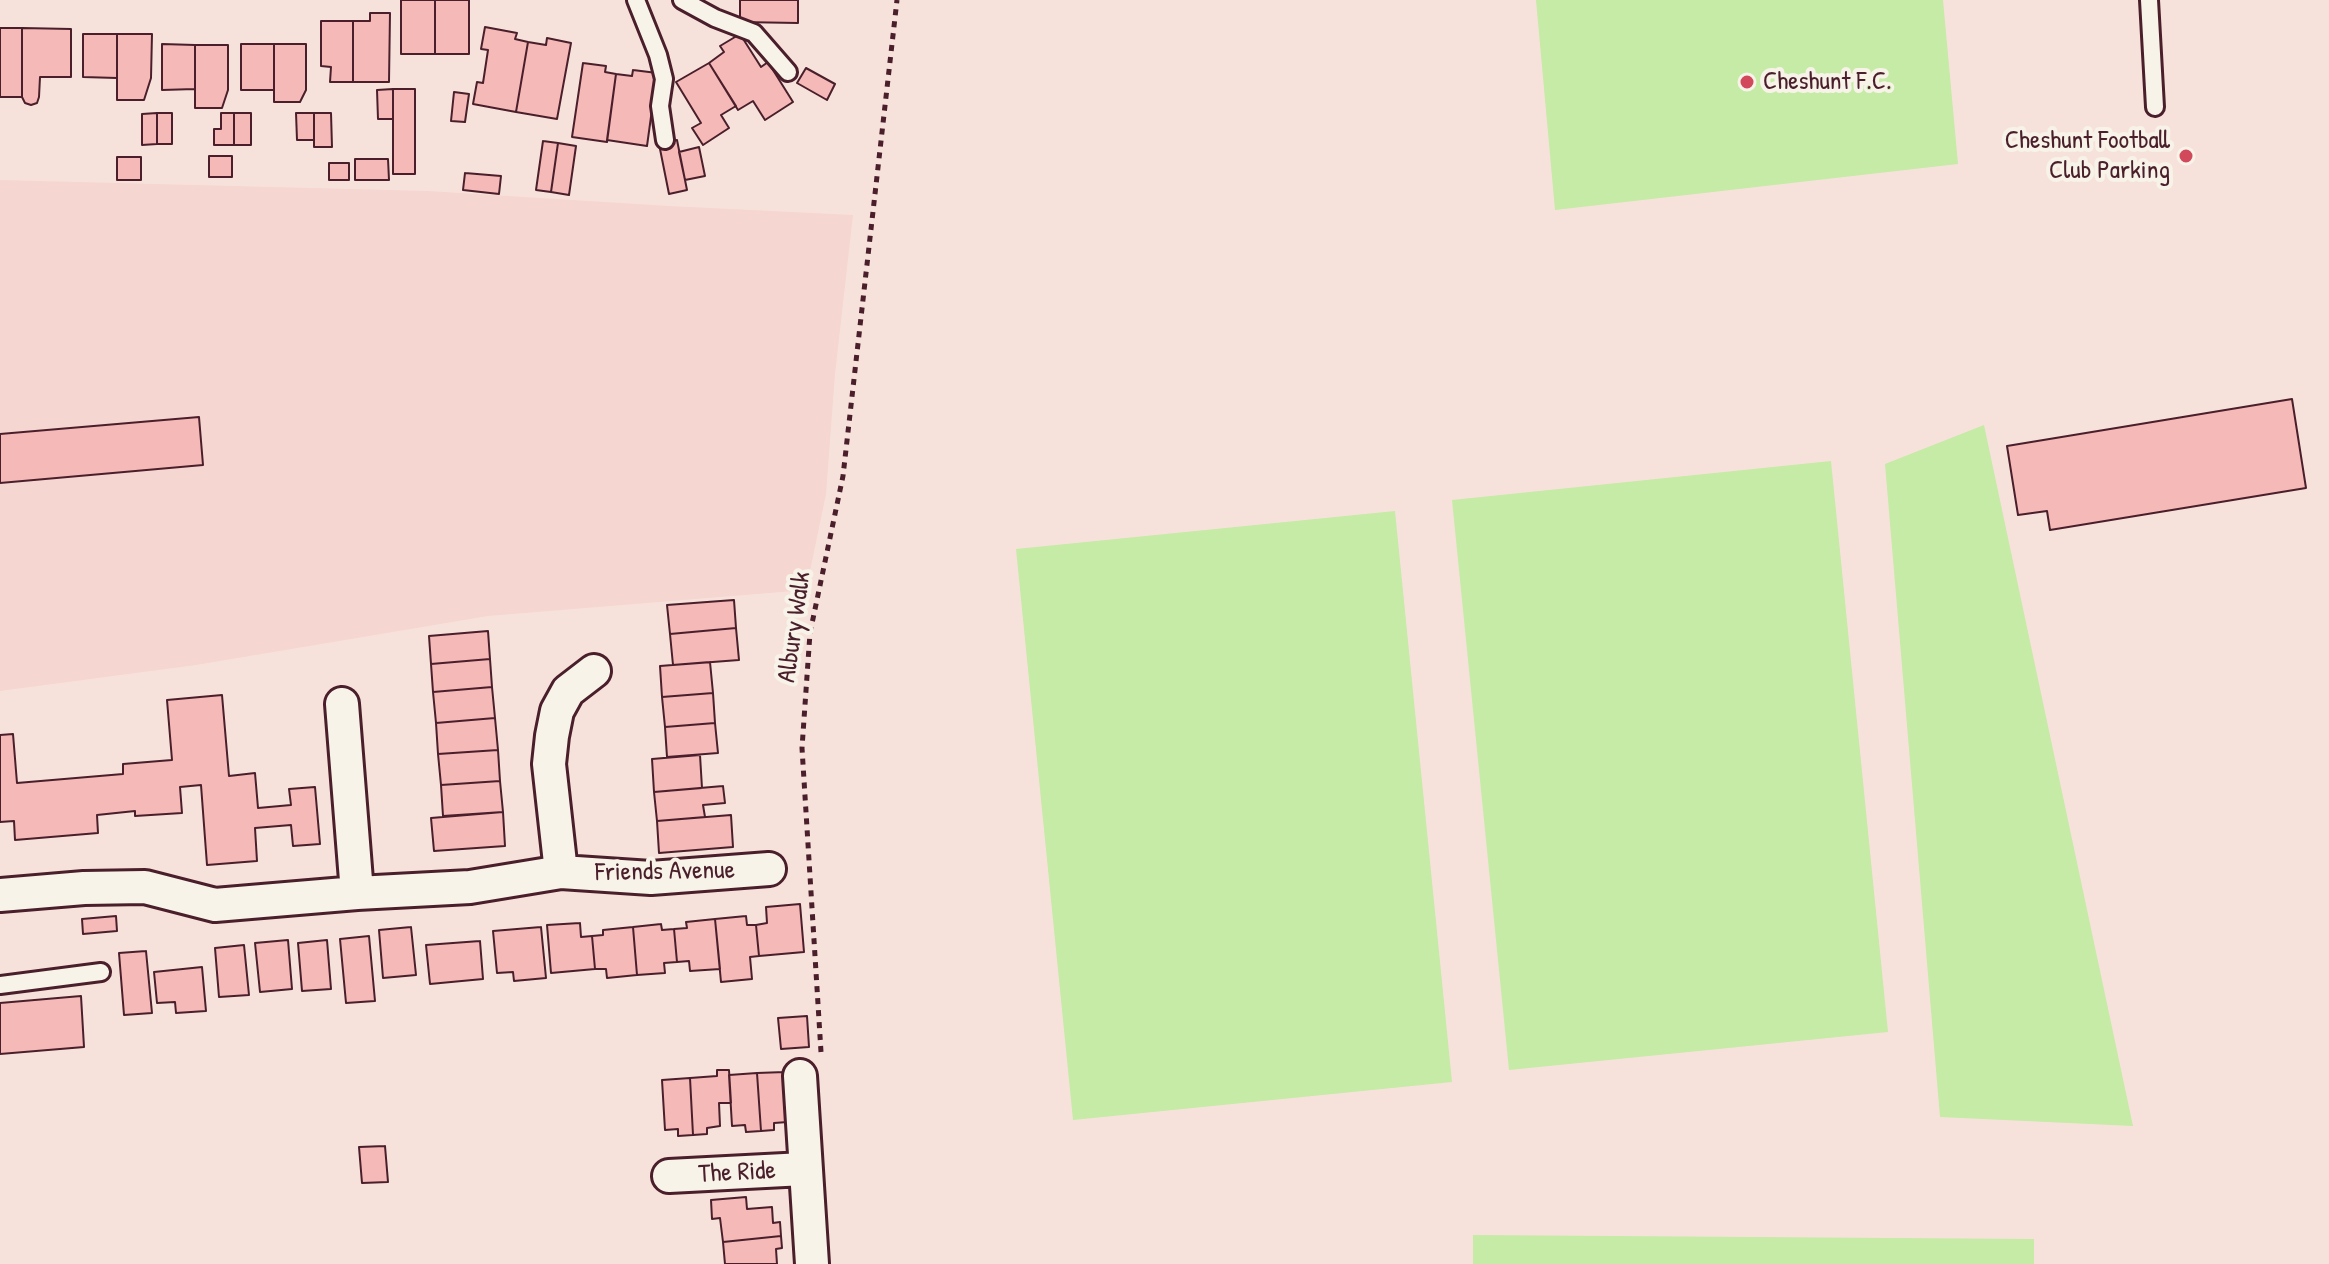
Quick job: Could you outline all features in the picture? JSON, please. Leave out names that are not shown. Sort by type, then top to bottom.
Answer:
[{"type":"street","name":"Friends Avenue","points":[[561,872],[549,764],[552,736],[557,711],[568,691],[594,671]]},
{"type":"street","points":[[342,704],[357,893]]},
{"type":"street","name":"Friends Avenue","points":[[0,895],[145,887],[215,905],[470,887],[561,872],[651,878],[769,869]]},
{"type":"street","name":"The Ride","points":[[810,1068],[804,1169],[812,1264]]},
{"type":"street","name":"The Ride","points":[[669,1176],[804,1169]]},
{"type":"lane","points":[[636,0],[664,79],[660,106],[665,140]]},
{"type":"lane","points":[[682,0],[715,18],[754,33],[788,72]]},
{"type":"lane","points":[[2149,0],[2155,107]]},
{"type":"lane","points":[[0,985],[101,972]]},
{"type":"path","name":"Albury Walk","points":[[810,1068],[802,748],[810,633],[843,476],[897,0]]},
{"type":"shaded area","points":[[0,180],[428,191],[853,215],[835,374],[826,494],[806,590],[488,616],[196,665],[0,691]]},
{"type":"green space","name":"Cheshunt F.C.","points":[[1536,0],[1943,0],[1958,164],[1555,210]]},
{"type":"green space","points":[[1984,425],[2133,1126],[1940,1117],[1885,464]]},
{"type":"green space","points":[[1831,461],[1888,1032],[1509,1070],[1452,500]]},
{"type":"green space","points":[[1395,511],[1452,1082],[1073,1120],[1016,549]]},
{"type":"green space","points":[[1473,1235],[2034,1239],[2034,1264],[1473,1264]]},
{"type":"building","points":[[401,0],[435,0],[435,54],[401,54]]},
{"type":"building","points":[[435,0],[469,0],[469,54],[435,54]]},
{"type":"building","points":[[740,0],[798,0],[798,23],[740,22]]},
{"type":"building","points":[[370,13],[390,13],[389,82],[353,82],[353,21],[370,21]]},
{"type":"building","points":[[321,21],[353,21],[353,82],[330,82],[331,67],[321,66]]},
{"type":"building","points":[[485,27],[517,33],[515,39],[528,42],[516,112],[473,104],[477,82],[483,83],[488,50],[481,49]]},
{"type":"building","points":[[0,28],[22,28],[22,97],[0,97]]},
{"type":"building","points":[[22,28],[71,29],[71,77],[40,77],[39,97],[37,103],[31,105],[25,103],[22,97]]},
{"type":"building","points":[[83,34],[117,34],[117,78],[83,77]]},
{"type":"building","points":[[117,34],[152,34],[151,78],[144,100],[117,100]]},
{"type":"building","points":[[740,34],[761,67],[768,62],[793,102],[765,120],[753,101],[738,110],[709,63],[724,52],[720,46]]},
{"type":"building","points":[[547,38],[571,43],[557,119],[516,112],[528,42],[546,45]]},
{"type":"building","points":[[162,44],[195,45],[195,89],[162,90]]},
{"type":"building","points":[[241,44],[274,44],[274,90],[241,90]]},
{"type":"building","points":[[274,44],[306,44],[306,90],[300,102],[274,102]]},
{"type":"building","points":[[195,45],[228,45],[228,90],[222,108],[195,108]]},
{"type":"building","points":[[583,63],[606,66],[605,72],[616,74],[607,142],[572,137]]},
{"type":"building","points":[[709,63],[736,106],[721,115],[729,128],[703,145],[692,128],[701,123],[676,82]]},
{"type":"building","points":[[806,68],[835,84],[827,100],[797,83]]},
{"type":"building","points":[[633,70],[657,73],[647,146],[607,140],[616,74],[632,76]]},
{"type":"building","points":[[393,89],[393,119],[378,119],[377,90]]},
{"type":"building","points":[[393,89],[415,89],[415,174],[393,174]]},
{"type":"building","points":[[454,92],[469,94],[465,122],[451,121]]},
{"type":"building","points":[[157,113],[172,113],[172,144],[157,144]]},
{"type":"building","points":[[157,113],[157,144],[142,145],[142,114]]},
{"type":"building","points":[[221,113],[234,113],[234,145],[214,145],[214,129],[221,129]]},
{"type":"building","points":[[234,113],[251,113],[251,145],[234,145]]},
{"type":"building","points":[[296,113],[314,113],[314,140],[297,140]]},
{"type":"building","points":[[314,113],[331,113],[332,147],[314,147]]},
{"type":"building","points":[[677,140],[687,190],[669,194],[659,144]]},
{"type":"building","points":[[543,141],[558,143],[551,192],[536,190]]},
{"type":"building","points":[[558,143],[576,146],[569,195],[551,192]]},
{"type":"building","points":[[699,147],[705,176],[685,180],[679,152]]},
{"type":"building","points":[[209,156],[232,156],[232,177],[209,177]]},
{"type":"building","points":[[117,157],[141,157],[141,180],[117,180]]},
{"type":"building","points":[[355,159],[388,159],[389,180],[355,180]]},
{"type":"building","points":[[329,163],[349,163],[349,180],[329,180]]},
{"type":"building","points":[[465,173],[501,176],[499,194],[463,190]]},
{"type":"building","points":[[2292,399],[2306,488],[2050,530],[2047,511],[2018,515],[2007,446]]},
{"type":"building","points":[[199,417],[203,465],[0,483],[0,434]]},
{"type":"building","points":[[734,600],[736,628],[670,634],[667,605]]},
{"type":"building","points":[[736,628],[739,660],[673,665],[670,634]]},
{"type":"building","points":[[488,631],[490,659],[431,664],[429,636]]},
{"type":"building","points":[[490,659],[492,687],[433,692],[431,664]]},
{"type":"building","points":[[710,662],[713,693],[662,697],[660,666]]},
{"type":"building","points":[[492,687],[495,718],[436,723],[433,692]]},
{"type":"building","points":[[713,693],[715,723],[665,727],[662,697]]},
{"type":"building","points":[[222,695],[229,776],[255,773],[258,808],[291,805],[289,789],[315,787],[320,844],[293,846],[291,825],[255,828],[257,861],[207,865],[201,785],[180,787],[182,813],[135,816],[135,811],[97,815],[98,833],[15,840],[14,821],[0,822],[0,735],[13,734],[17,783],[123,774],[123,764],[172,760],[167,700]]},
{"type":"building","points":[[495,718],[498,750],[438,754],[436,723]]},
{"type":"building","points":[[715,723],[718,753],[667,757],[665,727]]},
{"type":"building","points":[[498,750],[500,781],[441,785],[438,754]]},
{"type":"building","points":[[700,755],[702,788],[654,792],[652,759]]},
{"type":"building","points":[[500,781],[503,812],[443,816],[441,785]]},
{"type":"building","points":[[723,786],[725,803],[703,805],[705,817],[657,821],[654,792]]},
{"type":"building","points":[[503,812],[505,846],[434,851],[431,818]]},
{"type":"building","points":[[731,815],[733,847],[659,853],[657,821]]},
{"type":"building","points":[[800,904],[804,952],[759,956],[756,925],[767,923],[766,907]]},
{"type":"building","points":[[116,916],[117,931],[83,934],[82,919]]},
{"type":"building","points":[[746,916],[747,925],[756,925],[759,956],[750,957],[752,979],[721,982],[715,919]]},
{"type":"building","points":[[715,919],[720,969],[690,971],[689,961],[677,962],[674,929],[687,928],[686,922]]},
{"type":"building","points":[[580,923],[581,937],[592,936],[595,969],[551,973],[547,925]]},
{"type":"building","points":[[661,924],[662,930],[674,929],[677,962],[664,963],[665,973],[637,975],[633,927]]},
{"type":"building","points":[[411,927],[416,975],[383,978],[379,930]]},
{"type":"building","points":[[541,927],[546,978],[514,981],[513,972],[497,973],[493,931]]},
{"type":"building","points":[[633,927],[637,975],[607,978],[606,969],[595,969],[592,936],[603,935],[603,930]]},
{"type":"building","points":[[369,936],[375,1001],[346,1003],[340,939]]},
{"type":"building","points":[[288,940],[292,989],[260,992],[255,943]]},
{"type":"building","points":[[327,940],[331,989],[302,991],[298,943]]},
{"type":"building","points":[[480,941],[483,979],[430,984],[426,945]]},
{"type":"building","points":[[244,945],[249,995],[219,997],[215,948]]},
{"type":"building","points":[[146,951],[152,1013],[124,1015],[119,953]]},
{"type":"building","points":[[202,967],[206,1011],[176,1013],[175,1002],[157,1003],[154,972]]},
{"type":"building","points":[[81,996],[84,1047],[0,1054],[0,1003]]},
{"type":"building","points":[[807,1016],[809,1047],[781,1049],[778,1018]]},
{"type":"building","points":[[717,1070],[729,1070],[731,1103],[719,1103],[720,1126],[707,1128],[707,1134],[693,1135],[690,1078],[717,1076]]},
{"type":"building","points":[[785,1072],[788,1122],[774,1123],[774,1130],[761,1131],[757,1073]]},
{"type":"building","points":[[757,1073],[761,1131],[746,1132],[745,1125],[732,1126],[729,1075]]},
{"type":"building","points":[[690,1078],[693,1135],[678,1136],[678,1129],[665,1130],[662,1080]]},
{"type":"building","points":[[385,1146],[388,1182],[362,1183],[359,1147]]},
{"type":"building","points":[[746,1197],[747,1209],[772,1207],[773,1223],[780,1222],[781,1236],[723,1242],[720,1218],[712,1219],[711,1200]]},
{"type":"building","points":[[781,1236],[782,1248],[776,1249],[777,1264],[725,1264],[723,1242]]},
{"type":"place","name":"Cheshunt F.C.","points":[[1747,82]]},
{"type":"place","name":"Cheshunt Football Club Parking","points":[[2186,156]]}]
